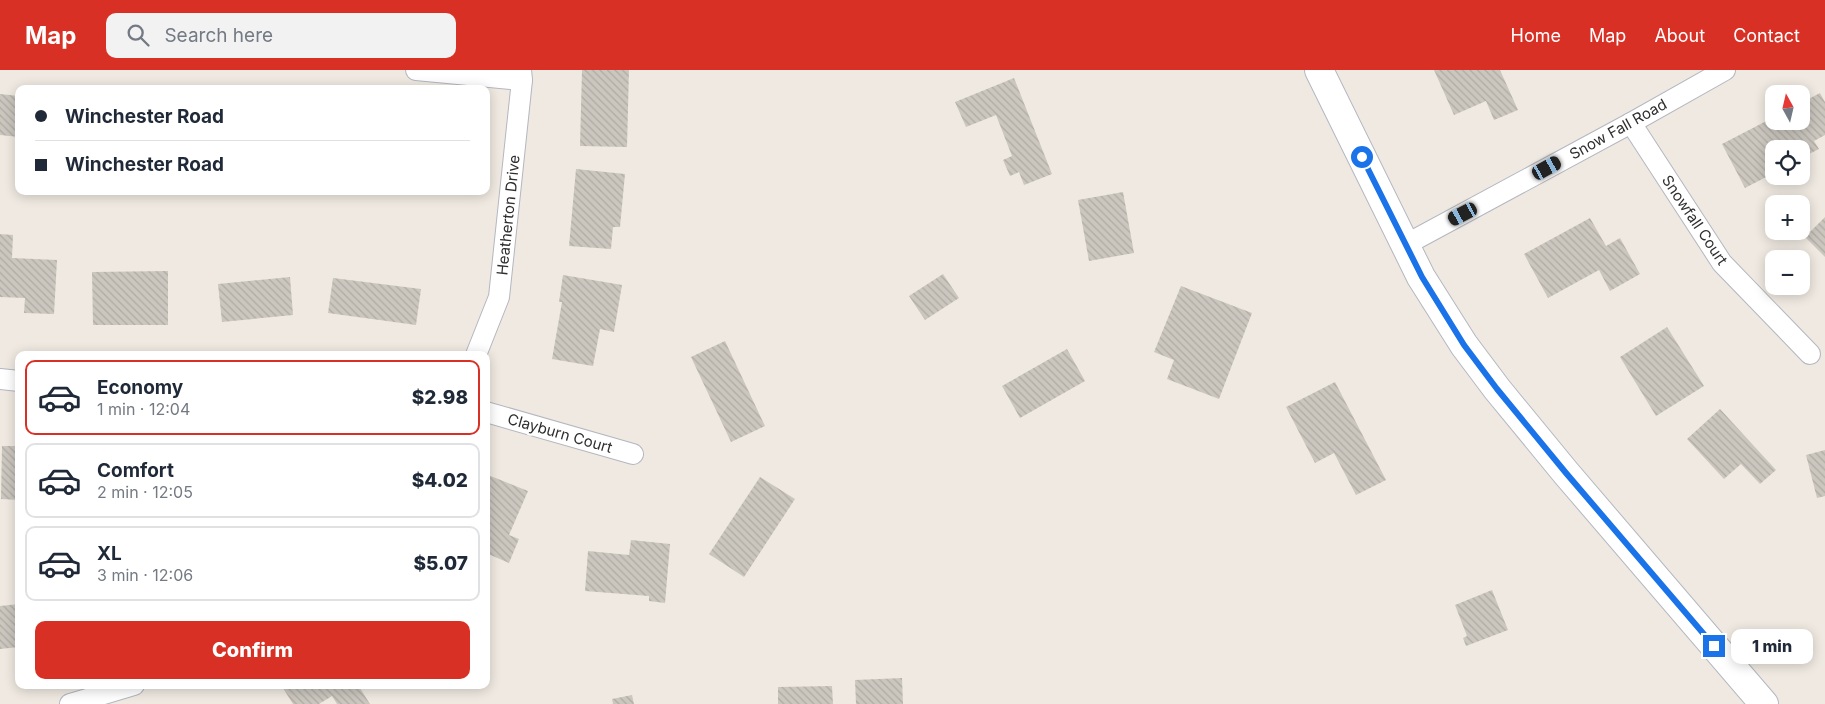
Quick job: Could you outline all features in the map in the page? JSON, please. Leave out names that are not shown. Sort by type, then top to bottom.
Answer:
[{"type":"street","points":[[416,70],[521,75]]},
{"type":"street","points":[[1319,70],[1405,245],[1422,277],[1464,345],[1497,389],[1566,473],[1764,704]]},
{"type":"street","name":"Snow Fall Road","points":[[1405,245],[1725,70]]},
{"type":"street","name":"Heatherton Drive","points":[[478,351],[499,296],[521,75]]},
{"type":"street","name":"Snowfall Court","points":[[1631,123],[1722,263],[1810,354]]},
{"type":"street","points":[[0,379],[15,381]]},
{"type":"street","name":"Clayburn Court","points":[[490,413],[633,454]]},
{"type":"street","points":[[70,704],[121,689]]},
{"type":"building","points":[[582,70],[629,70],[627,147],[580,146]]},
{"type":"building","points":[[1434,70],[1500,70],[1518,110],[1494,120],[1486,101],[1454,115]]},
{"type":"building","points":[[1014,78],[1052,174],[1024,185],[1019,172],[1010,176],[1003,160],[1012,156],[996,115],[966,127],[955,102]]},
{"type":"building","points":[[1820,93],[1825,102],[1825,135],[1814,141],[1819,149],[1810,154],[1810,140],[1765,140],[1765,178],[1745,188],[1722,144],[1765,122],[1765,130],[1810,130],[1810,98]]},
{"type":"building","points":[[0,94],[15,96],[15,137],[0,135]]},
{"type":"building","points":[[576,169],[625,174],[620,227],[613,227],[611,249],[569,246]]},
{"type":"building","points":[[1123,192],[1134,253],[1089,261],[1078,200]]},
{"type":"building","points":[[1825,217],[1825,257],[1808,240],[1810,240],[1810,232]]},
{"type":"building","points":[[1590,218],[1606,246],[1620,238],[1640,274],[1610,291],[1599,270],[1548,298],[1524,254]]},
{"type":"building","points":[[0,234],[13,235],[12,258],[57,260],[54,314],[24,313],[25,298],[0,297]]},
{"type":"building","points":[[168,271],[168,325],[93,325],[92,272]]},
{"type":"building","points":[[943,274],[959,298],[925,320],[909,296]]},
{"type":"building","points":[[563,275],[622,285],[614,332],[600,329],[593,366],[552,359],[562,302],[559,302]]},
{"type":"building","points":[[290,277],[293,315],[222,322],[218,284]]},
{"type":"building","points":[[333,278],[421,289],[416,325],[328,313]]},
{"type":"building","points":[[1181,286],[1252,313],[1219,399],[1167,379],[1174,360],[1154,352]]},
{"type":"building","points":[[1667,327],[1704,386],[1656,416],[1620,357]]},
{"type":"building","points":[[725,341],[765,426],[731,442],[691,357]]},
{"type":"building","points":[[1067,349],[1085,381],[1020,418],[1002,386]]},
{"type":"building","points":[[1335,382],[1386,480],[1356,495],[1334,453],[1315,463],[1286,407]]},
{"type":"building","points":[[1720,409],[1776,470],[1760,484],[1741,464],[1724,479],[1687,439]]},
{"type":"building","points":[[2,446],[15,446],[15,500],[1,499]]},
{"type":"building","points":[[1825,450],[1825,496],[1817,498],[1806,455]]},
{"type":"building","points":[[490,476],[528,491],[509,535],[519,539],[509,563],[490,555]]},
{"type":"building","points":[[760,477],[795,499],[744,577],[709,554]]},
{"type":"building","points":[[631,540],[670,544],[665,603],[649,601],[649,596],[585,591],[588,551],[629,555]]},
{"type":"building","points":[[1492,590],[1508,630],[1466,646],[1463,638],[1467,636],[1455,605]]},
{"type":"building","points":[[15,604],[15,647],[0,649],[0,606]]},
{"type":"building","points":[[902,678],[903,704],[856,704],[855,680]]},
{"type":"building","points":[[832,686],[833,704],[778,704],[778,687]]},
{"type":"building","points":[[284,689],[361,689],[370,704],[337,704],[332,696],[319,704],[293,704]]},
{"type":"building","points":[[632,695],[634,704],[613,704],[612,699]]},
{"type":"route","points":[[1362,157],[1422,277],[1464,345],[1497,389],[1566,473],[1714,646]]}]
